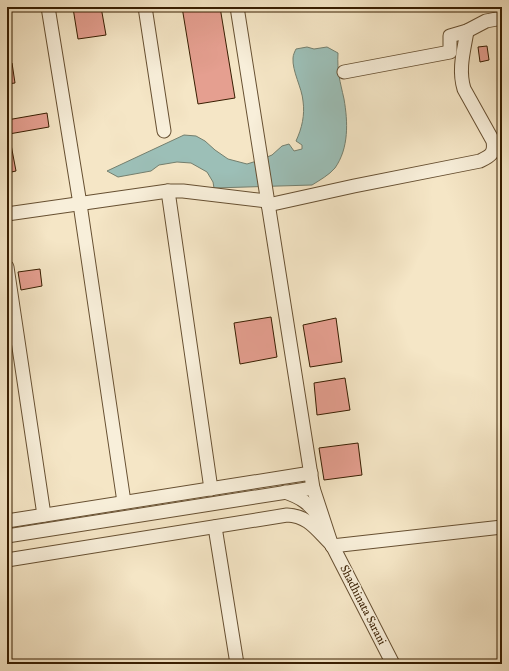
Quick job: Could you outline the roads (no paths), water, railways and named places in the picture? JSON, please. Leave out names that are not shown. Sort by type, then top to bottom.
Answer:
[{"type":"street","points":[[48,7],[80,204],[124,502]]},
{"type":"street","points":[[145,7],[164,131]]},
{"type":"street","points":[[236,7],[313,488],[332,546]]},
{"type":"street","points":[[344,72],[450,52],[450,36],[467,31],[486,21],[502,18]]},
{"type":"street","points":[[467,31],[460,68],[461,79],[464,88],[493,141],[502,154]]},
{"type":"street","points":[[7,214],[168,191],[267,201],[354,186],[480,161],[490,156],[494,148],[493,141]]},
{"type":"street","points":[[168,191],[211,489]]},
{"type":"street","points":[[7,267],[44,515]]},
{"type":"street","points":[[7,521],[311,473]]},
{"type":"street","points":[[7,536],[313,488]]},
{"type":"street","points":[[282,493],[282,516]]},
{"type":"street","points":[[282,493],[295,496],[309,505],[323,525],[332,546]]},
{"type":"street","points":[[7,560],[282,516],[296,516],[305,519],[313,525],[332,546]]},
{"type":"street","points":[[215,527],[237,664]]},
{"type":"street","points":[[332,546],[502,527]]},
{"type":"street","name":"Shadhinata Sarani","points":[[332,546],[393,664]]},
{"type":"water","points":[[307,47],[314,49],[327,47],[338,53],[338,71],[344,99],[347,126],[345,143],[340,160],[333,171],[312,185],[214,188],[213,182],[207,172],[191,163],[177,162],[159,165],[151,171],[118,177],[107,171],[184,135],[196,136],[228,159],[247,164],[272,155],[282,146],[289,144],[294,151],[302,149],[302,145],[296,141],[300,131],[304,106],[294,68],[293,58],[296,49]]}]
